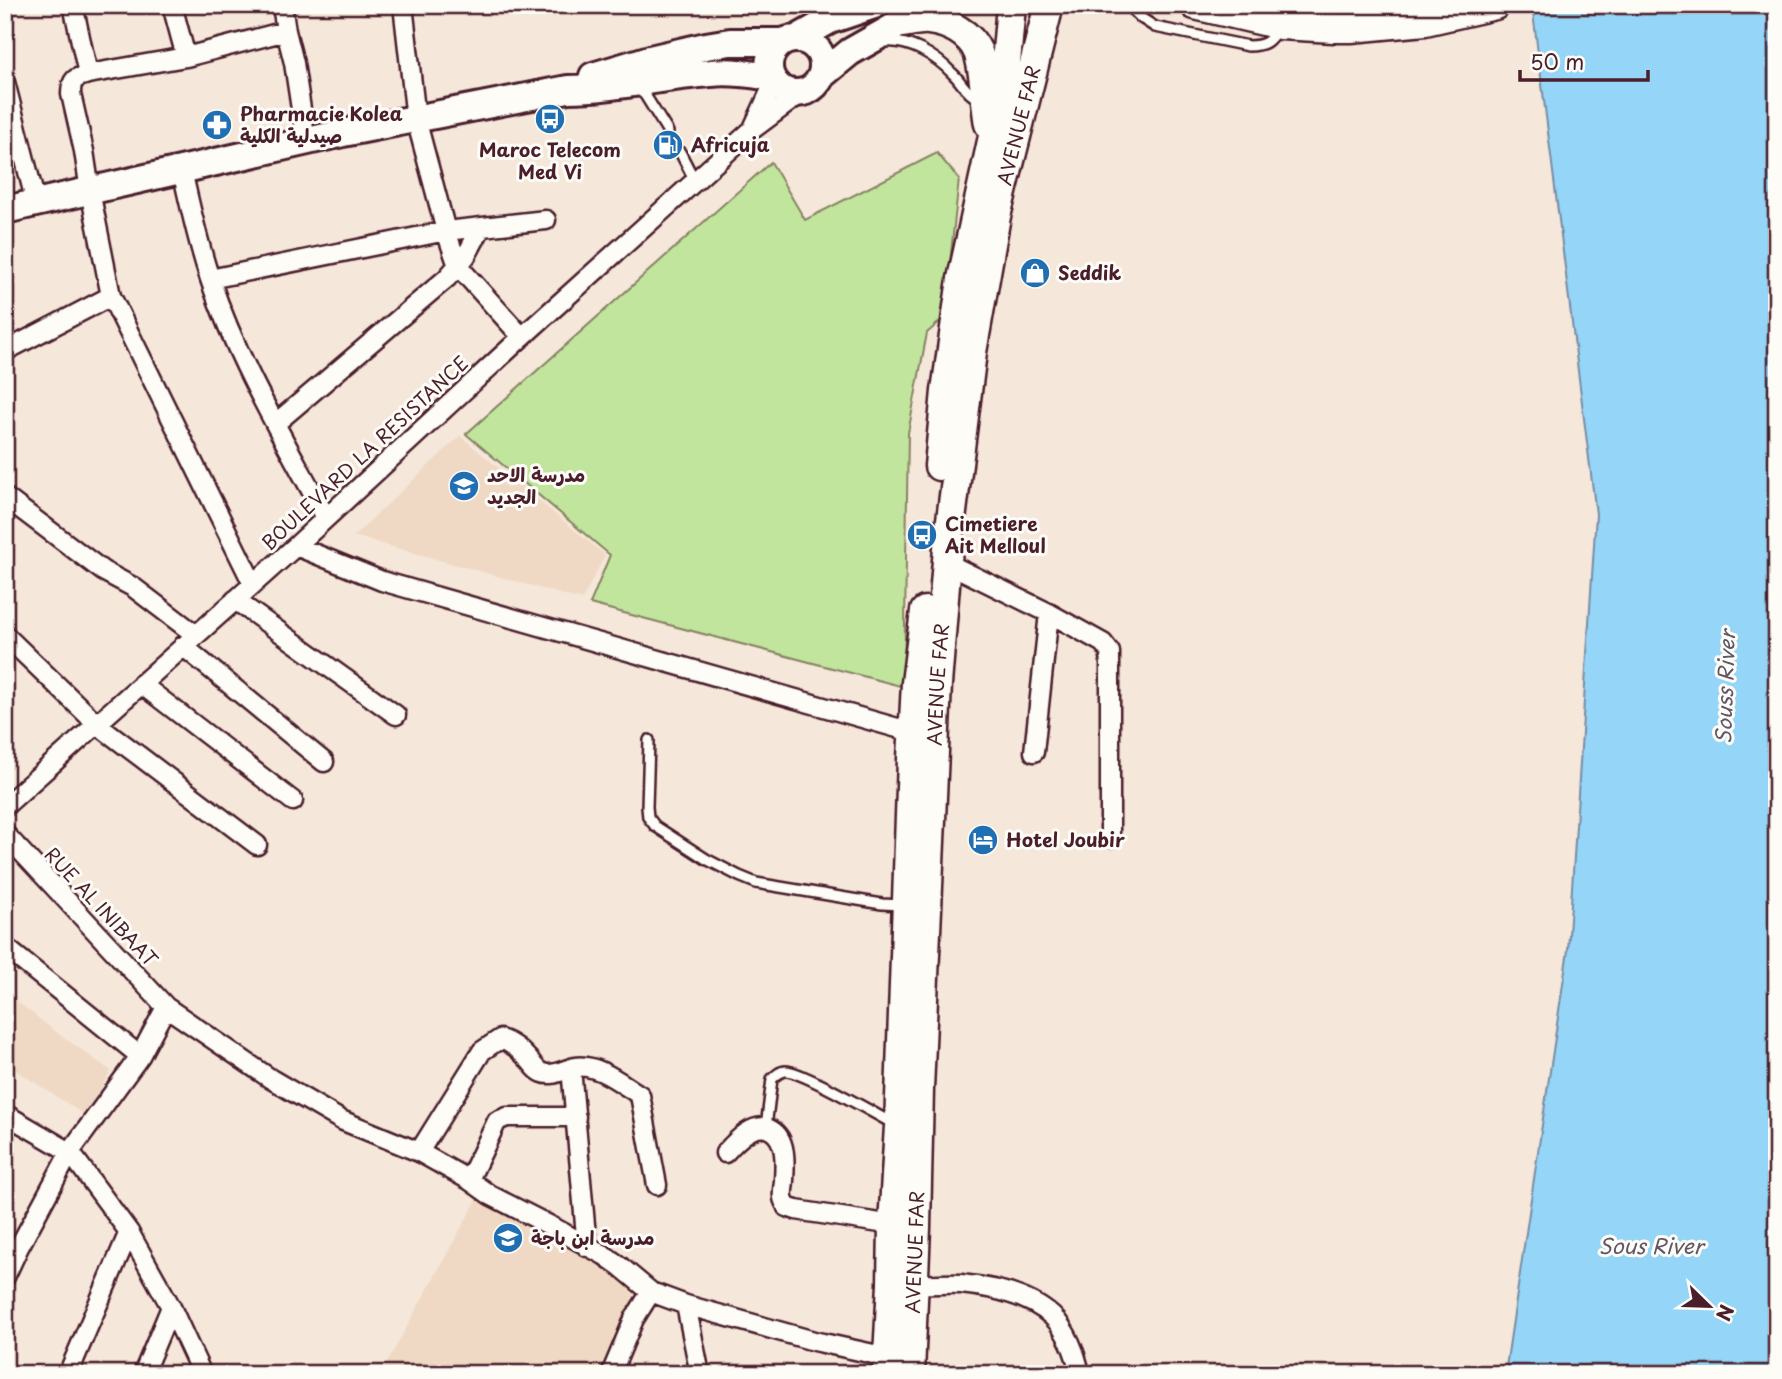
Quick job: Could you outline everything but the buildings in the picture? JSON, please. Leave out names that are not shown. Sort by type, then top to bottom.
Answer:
[{"type":"main road","points":[[773,80],[769,64],[776,48],[830,20],[874,5]]},
{"type":"main road","points":[[5,210],[306,142],[568,89],[593,89],[678,76],[735,72],[773,80],[787,91],[796,92],[813,83],[850,52],[939,5]]},
{"type":"main road","name":"AVENUE FAR","points":[[887,1365],[903,1285],[920,1076],[925,736],[916,683],[946,391],[962,279],[1004,86],[1011,5]]},
{"type":"main road","name":"AVENUE FAR","points":[[910,1374],[903,1285],[893,1225],[907,905],[925,736],[937,684],[947,563],[972,352],[996,216],[1049,5]]},
{"type":"main road","points":[[1195,5],[1281,25],[1332,17],[1351,28],[1425,21],[1495,5]]},
{"type":"main road","points":[[901,23],[926,19],[962,32],[977,50],[981,62],[991,141]]},
{"type":"main road","points":[[568,89],[592,76],[706,46],[730,42],[790,40],[806,40],[819,51],[823,68],[813,83]]},
{"type":"street","points":[[73,5],[88,74]]},
{"type":"street","points":[[172,5],[186,57]]},
{"type":"street","points":[[282,5],[306,142]]},
{"type":"street","points":[[402,5],[416,119],[458,266],[522,337]]},
{"type":"street","points":[[253,584],[111,296],[71,85],[77,78],[88,74],[186,57],[286,31]]},
{"type":"street","name":"BOULEVARD LA RESISTANCE","points":[[753,129],[773,80]]},
{"type":"street","points":[[5,82],[36,204]]},
{"type":"street","name":"BOULEVARD LA RESISTANCE","points":[[5,806],[296,546],[753,129],[813,83]]},
{"type":"street","points":[[182,170],[210,279],[229,328],[275,424],[326,518]]},
{"type":"street","points":[[210,279],[446,231],[546,220]]},
{"type":"street","points":[[275,424],[447,278],[466,256],[481,228]]},
{"type":"street","points":[[5,351],[111,296]]},
{"type":"street","points":[[5,497],[103,571],[155,602],[190,641],[324,762]]},
{"type":"street","points":[[296,546],[382,581],[925,736]]},
{"type":"street","points":[[947,563],[1103,643],[1110,652],[1110,837]]},
{"type":"street","points":[[235,600],[396,715]]},
{"type":"street","points":[[1034,752],[1049,614]]},
{"type":"street","points":[[5,635],[97,724],[257,845]]},
{"type":"street","points":[[141,684],[293,801]]},
{"type":"street","name":"RUE AL INIBAAT","points":[[5,834],[166,1007],[271,1079],[341,1120],[419,1152],[490,1195],[604,1255],[651,1292],[887,1365]]},
{"type":"street","points":[[5,947],[140,1056]]},
{"type":"street","points":[[5,1277],[12,1243],[70,1152],[140,1056],[166,1007]]},
{"type":"street","points":[[419,1152],[482,1051],[500,1039],[519,1049],[544,1074],[578,1066],[603,1072],[640,1095],[657,1185]]},
{"type":"street","points":[[571,1068],[587,1247]]},
{"type":"street","points":[[5,1114],[70,1152],[129,1232],[171,1307],[202,1374]]},
{"type":"street","points":[[469,1180],[497,1121],[507,1117],[576,1117]]},
{"type":"street","points":[[725,1153],[739,1138],[757,1128],[766,1127],[774,1131],[782,1142],[783,1197],[787,1207],[893,1225]]},
{"type":"street","points":[[68,1374],[129,1232]]},
{"type":"street","points":[[903,1285],[959,1284],[1003,1291],[1041,1308],[1052,1317],[1069,1341],[1080,1374]]},
{"type":"street","points":[[611,1374],[634,1319],[651,1292]]},
{"type":"street","points":[[686,1305],[700,1374]]},
{"type":"street","points":[[143,1374],[171,1307]]},
{"type":"lane","points":[[1132,5],[1141,19],[1155,27],[1248,46],[1259,46],[1269,41],[1281,25]]},
{"type":"lane","points":[[864,44],[893,41],[908,44],[936,59],[955,75],[968,92],[986,105]]},
{"type":"lane","points":[[632,84],[645,95],[668,132]]},
{"type":"lane","points":[[680,152],[695,181]]},
{"type":"lane","points":[[649,740],[647,807],[648,817],[655,826],[739,876],[756,883],[883,904],[907,905]]},
{"type":"lane","points":[[766,1127],[772,1079],[777,1074],[789,1071],[806,1077],[899,1126]]},
{"type":"shaded area","name":"مدرسة الاحد الجديد","points":[[460,436],[605,555],[582,600],[354,536]]},
{"type":"shaded area","points":[[5,992],[111,1071],[85,1115],[5,1063]]},
{"type":"shaded area","name":"مدرسة ابن باجة","points":[[481,1192],[638,1283],[606,1374],[381,1374]]},
{"type":"green space","points":[[937,153],[959,179],[944,318],[927,333],[908,433],[904,687],[590,604],[610,555],[466,434],[771,162],[805,220]]},
{"type":"water","name":"Sous River","points":[[1532,5],[1777,5],[1777,1374],[1505,1374],[1568,950],[1596,514]]},
{"type":"place","name":"Maroc Telecom Med Vi","points":[[550,119]]},
{"type":"place","name":"Pharmacie Kolea صيدلية الكلية","points":[[217,125]]},
{"type":"place","name":"Africuja","points":[[668,145]]},
{"type":"place","name":"Seddik","points":[[1035,273]]},
{"type":"place","name":"مدرسة الاحد الجديد","points":[[464,486]]},
{"type":"place","name":"Cimetiere Ait Melloul","points":[[922,535]]},
{"type":"place","name":"Hotel Joubir","points":[[983,840]]},
{"type":"place","name":"مدرسة ابن باجة","points":[[508,1238]]},
{"type":"water label","name":"Souss River","points":[[1726,687]]}]
